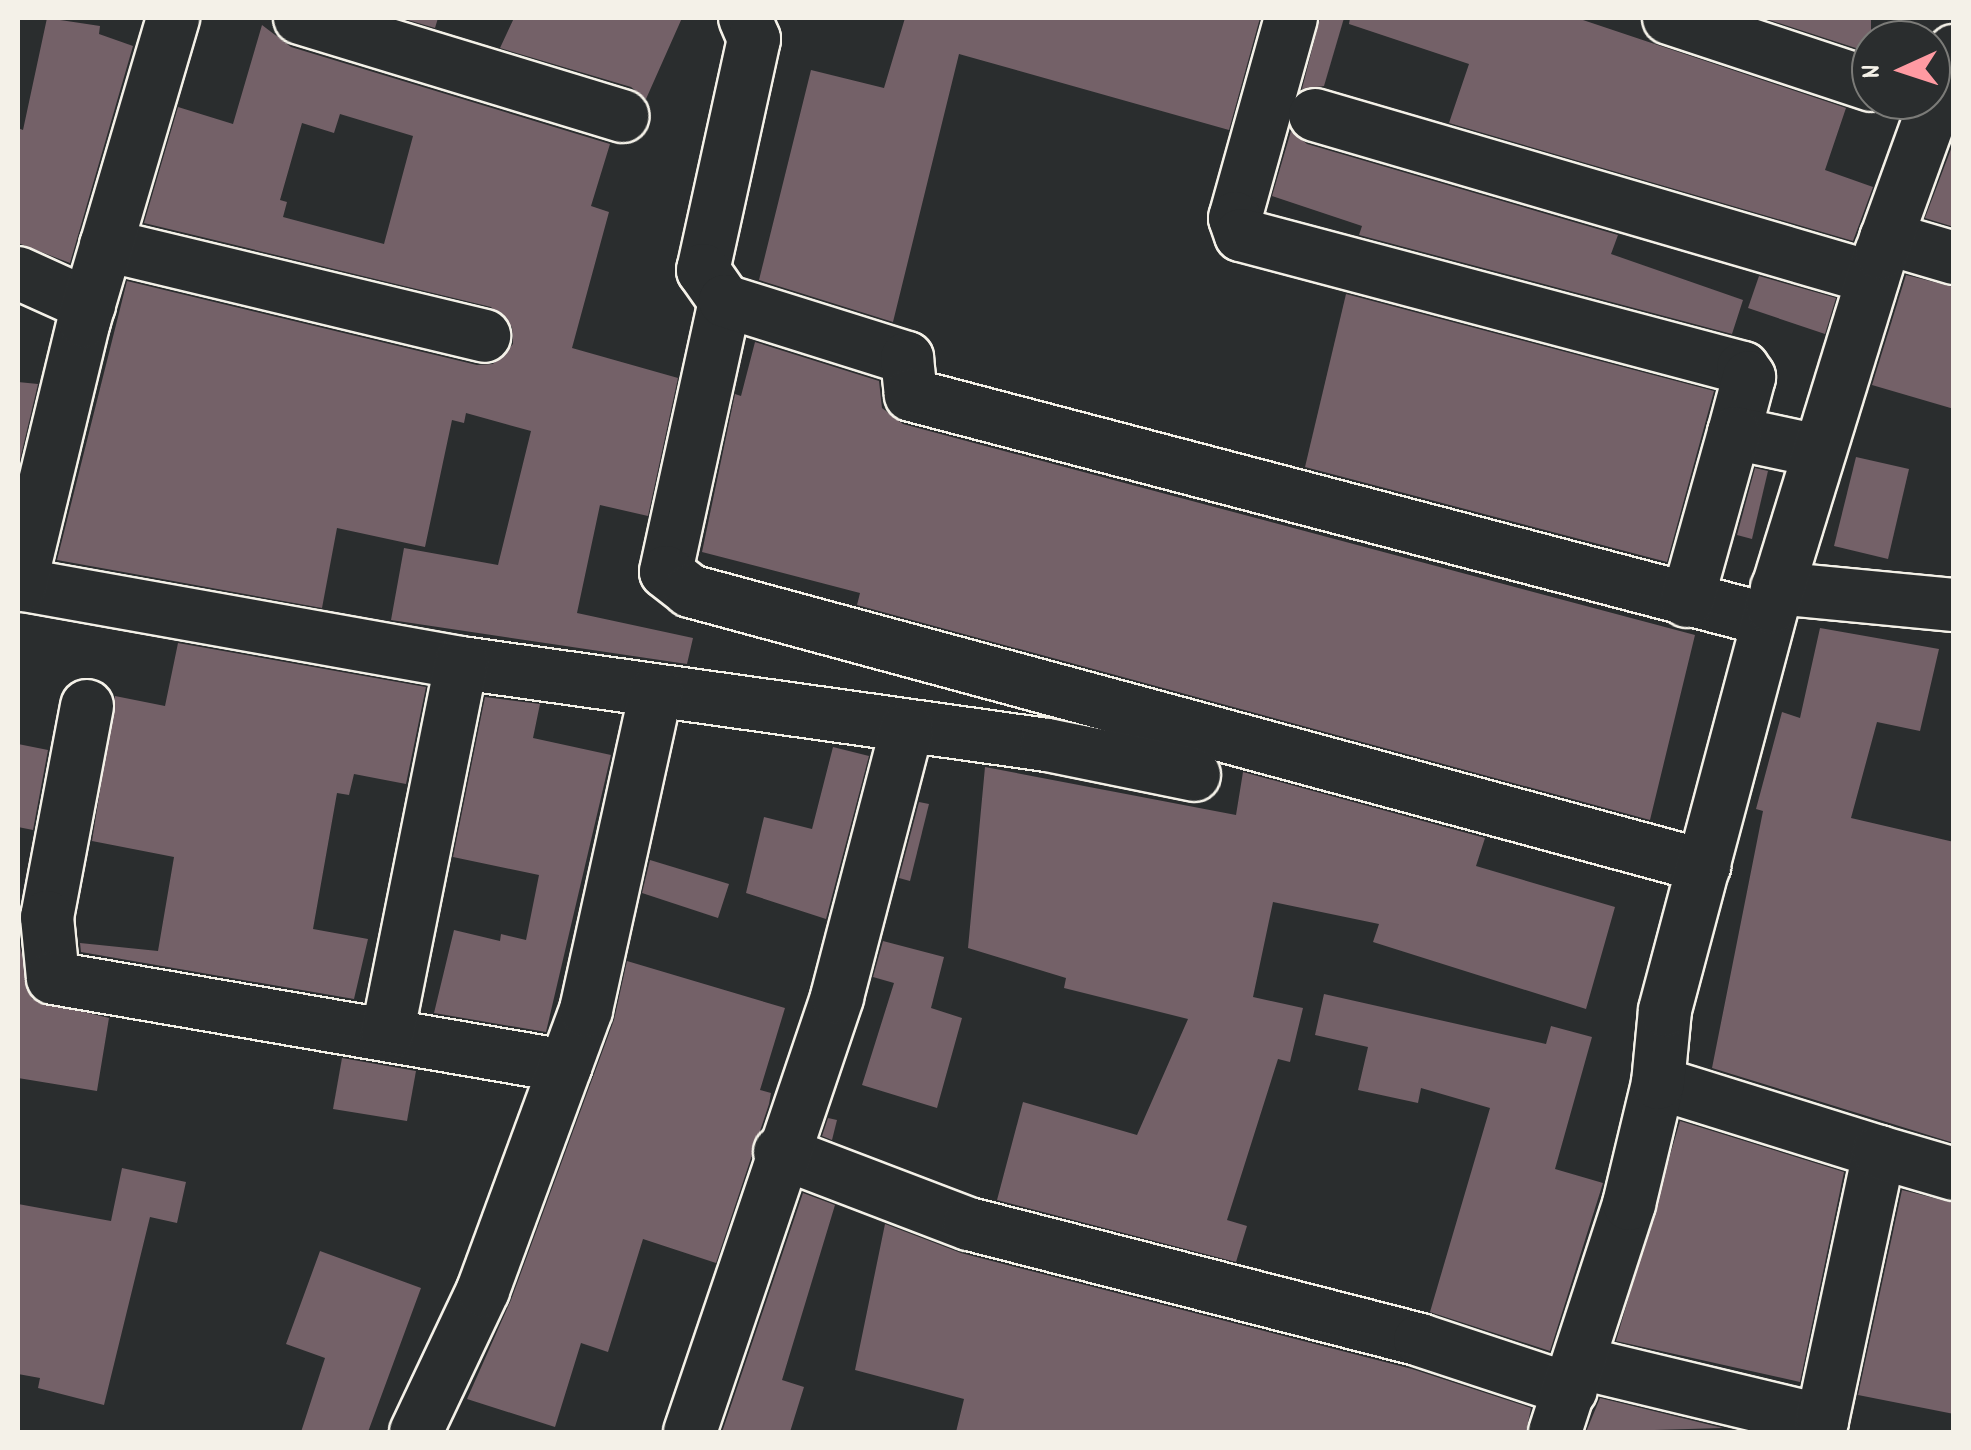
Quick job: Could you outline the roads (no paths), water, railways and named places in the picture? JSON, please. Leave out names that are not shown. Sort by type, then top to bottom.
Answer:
[{"type":"street","points":[[172,18],[89,304],[19,585],[461,663],[656,691],[708,694],[907,729],[1047,745],[1194,775]]},
{"type":"street","points":[[300,18],[622,116]]},
{"type":"street","points":[[745,18],[754,40],[703,270],[725,301],[907,358],[912,395],[1687,601],[1954,606]]},
{"type":"street","points":[[1291,18],[1235,218],[1241,235],[1743,368],[1749,376],[1687,601]]},
{"type":"street","points":[[1669,18],[1851,78]]},
{"type":"street","points":[[1314,114],[1880,258],[1954,258]]},
{"type":"street","points":[[1569,1395],[1658,1083],[1665,1010],[1773,604],[1922,120]]},
{"type":"street","points":[[106,245],[484,336]]},
{"type":"street","points":[[18,273],[89,304]]},
{"type":"street","points":[[725,301],[666,572],[690,591],[1704,866]]},
{"type":"street","points":[[1734,432],[1820,451]]},
{"type":"street","points":[[387,1035],[461,663]]},
{"type":"street","points":[[416,1432],[483,1290],[586,1010],[656,691]]},
{"type":"street","points":[[87,706],[48,918],[53,978],[566,1066]]},
{"type":"street","points":[[690,1432],[780,1152],[837,997],[907,729]]},
{"type":"street","points":[[1658,1083],[1954,1174]]},
{"type":"street","points":[[780,1152],[969,1224],[1420,1340],[1569,1395],[1822,1420],[1879,1152]]}]
